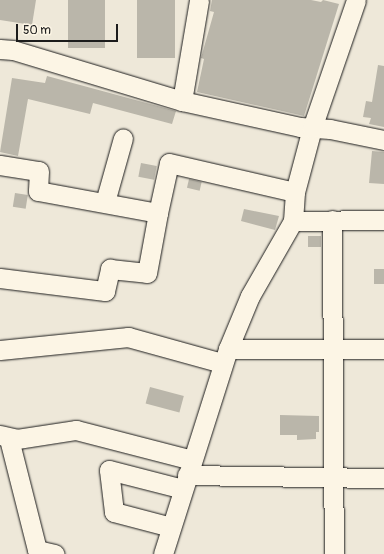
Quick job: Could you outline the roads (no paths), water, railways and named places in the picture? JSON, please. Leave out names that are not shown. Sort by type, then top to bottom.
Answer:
[{"type":"street","points":[[182,101],[198,0]]},
{"type":"street","points":[[163,554],[225,356],[250,296],[293,221],[295,192],[312,128],[356,0]]},
{"type":"street","points":[[0,49],[13,50],[182,101],[312,128],[330,129],[384,140]]},
{"type":"street","points":[[105,202],[123,138]]},
{"type":"street","points":[[0,278],[105,291],[110,269],[147,273],[158,213],[170,163],[295,192]]},
{"type":"street","points":[[0,164],[39,171],[38,191],[105,202],[158,213]]},
{"type":"street","points":[[332,220],[334,554]]},
{"type":"street","points":[[293,221],[384,220]]},
{"type":"street","points":[[0,350],[128,338],[225,356],[384,350]]},
{"type":"street","points":[[55,554],[37,550],[3,434],[76,430],[188,475]]},
{"type":"street","points":[[171,527],[114,512],[109,470],[188,475],[384,478]]}]
